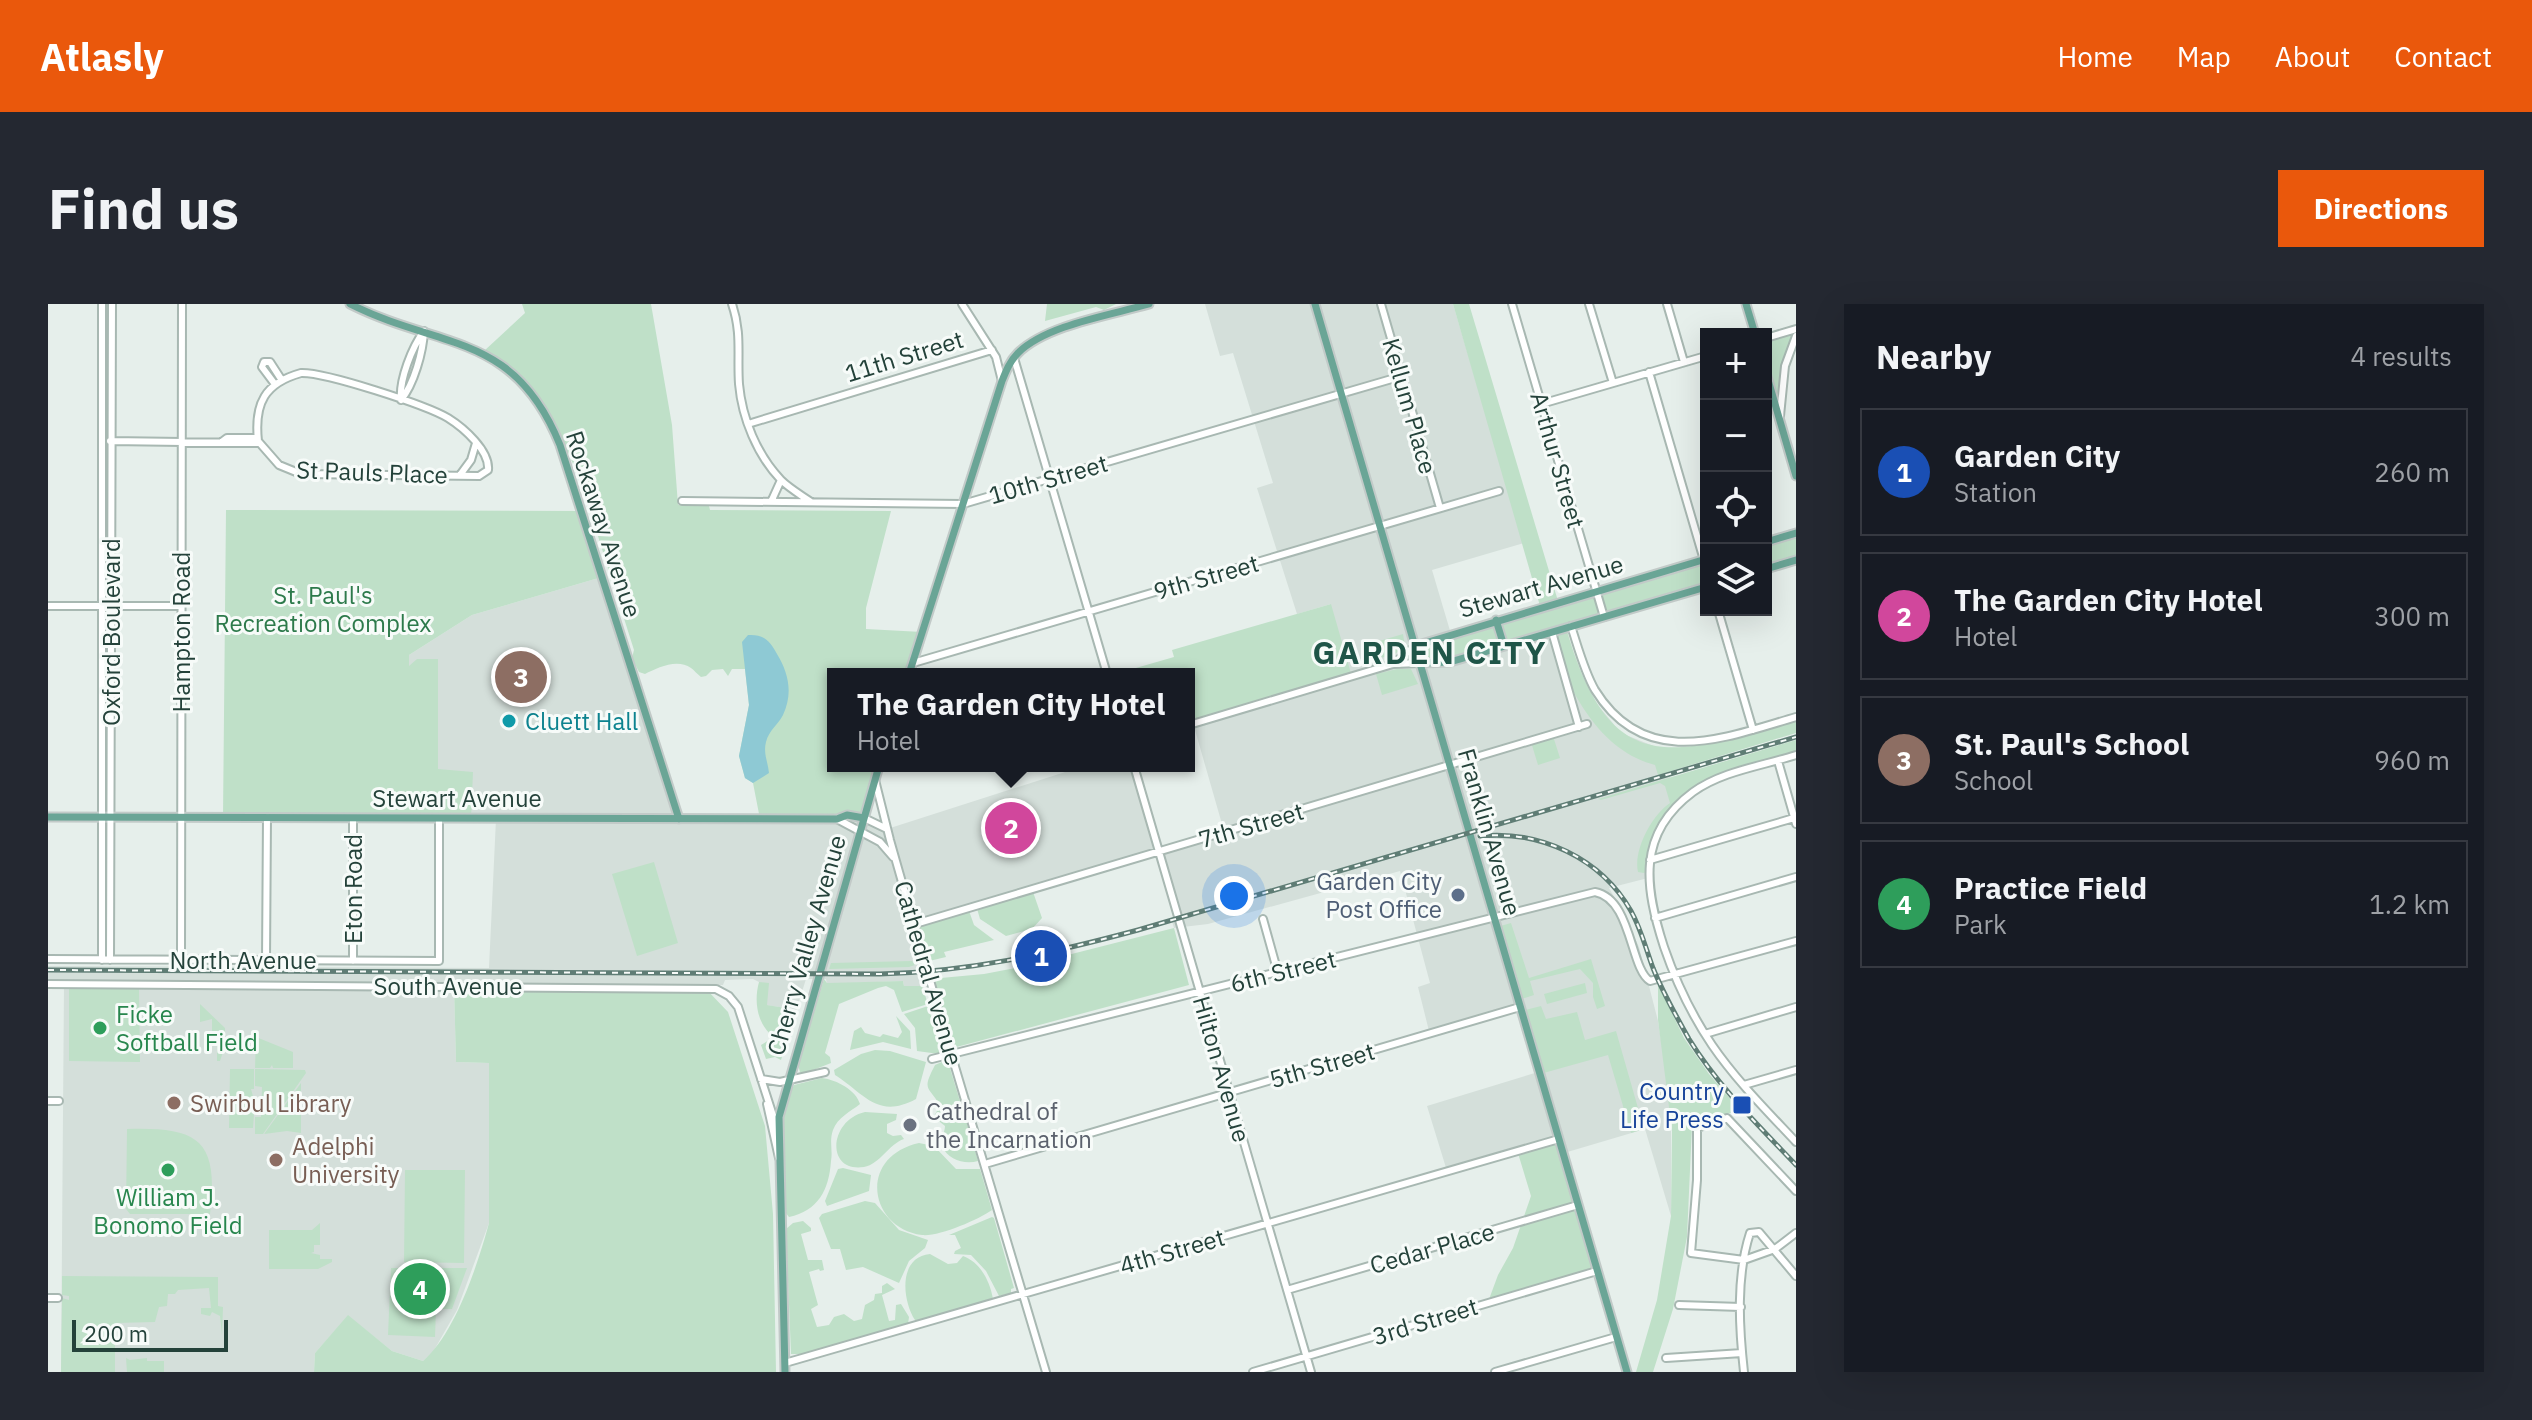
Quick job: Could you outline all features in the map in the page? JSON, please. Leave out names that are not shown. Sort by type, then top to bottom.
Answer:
[{"type":"main road","name":"Rockaway Avenue","points":[[350,304],[471,347],[495,360],[522,384],[546,416],[560,445],[679,819]]},
{"type":"main road","points":[[911,668],[1002,381],[1012,361],[1028,345],[1053,332],[1149,304]]},
{"type":"main road","name":"Franklin Avenue","points":[[1315,304],[1627,1372]]},
{"type":"main road","points":[[1746,304],[1753,328]]},
{"type":"main road","points":[[1772,395],[1796,476]]},
{"type":"main road","points":[[1772,540],[1796,533]]},
{"type":"main road","points":[[1772,567],[1796,560]]},
{"type":"main road","name":"Stewart Avenue","points":[[1415,646],[1496,620],[1700,563]]},
{"type":"main road","name":"Stewart Avenue","points":[[1420,663],[1450,662],[1700,589]]},
{"type":"main road","points":[[1496,620],[1504,646]]},
{"type":"main road","name":"Cherry Valley Avenue","points":[[778,1136],[787,1081],[877,772]]},
{"type":"main road","name":"Stewart Avenue","points":[[48,817],[837,819],[847,815],[864,818]]},
{"type":"main road","points":[[778,1136],[785,1372]]},
{"type":"street","name":"Oxford Boulevard","points":[[102,304],[102,745],[110,890],[106,960]]},
{"type":"street","name":"Oxford Boulevard","points":[[106,960],[102,891],[110,745],[112,304]]},
{"type":"street","name":"Hampton Road","points":[[181,960],[182,304]]},
{"type":"street","points":[[732,304],[740,336],[739,384],[748,424],[760,452],[781,480],[811,502]]},
{"type":"street","points":[[962,304],[992,350],[1000,366],[1002,381]]},
{"type":"street","name":"Kellum Place","points":[[1381,304],[1440,508]]},
{"type":"street","name":"Arthur Street","points":[[1512,304],[1604,617]]},
{"type":"street","points":[[1589,304],[1613,383]]},
{"type":"street","points":[[1667,304],[1684,362]]},
{"type":"street","points":[[1772,336],[1796,329]]},
{"type":"street","points":[[401,400],[407,393],[424,331]]},
{"type":"street","points":[[1779,420],[1785,366],[1796,336]]},
{"type":"street","name":"11th Street","points":[[748,424],[992,350],[1012,361]]},
{"type":"street","points":[[1541,404],[1700,358]]},
{"type":"street","points":[[1012,361],[1105,668]]},
{"type":"street","points":[[274,383],[262,367],[264,362],[270,362],[281,379]]},
{"type":"street","points":[[102,366],[111,366]]},
{"type":"street","points":[[1649,372],[1700,545]]},
{"type":"street","points":[[102,441],[223,441],[227,438],[258,441],[259,407],[274,383],[301,373],[317,374],[445,416],[476,443],[471,460],[459,475]]},
{"type":"street","name":"10th Street","points":[[682,501],[963,504],[1402,376]]},
{"type":"street","name":"St Pauls Place","points":[[258,441],[279,465],[301,474],[483,475],[489,465],[476,443]]},
{"type":"street","points":[[771,502],[781,480]]},
{"type":"street","name":"9th Street","points":[[913,663],[1499,491]]},
{"type":"street","points":[[102,522],[111,522]]},
{"type":"street","points":[[48,606],[181,606]]},
{"type":"street","points":[[1720,616],[1753,730]]},
{"type":"street","points":[[1571,626],[1595,689],[1616,715],[1633,728],[1660,739],[1710,742],[1796,717]]},
{"type":"street","name":"7th Street","points":[[915,924],[1583,725],[1552,632]]},
{"type":"street","name":"Stewart Avenue","points":[[1393,664],[1415,646]]},
{"type":"street","name":"Stewart Avenue","points":[[1195,723],[1393,664],[1420,663]]},
{"type":"street","points":[[102,676],[111,676]]},
{"type":"street","points":[[102,745],[110,745]]},
{"type":"street","points":[[1796,755],[1717,779],[1690,794],[1663,825],[1650,860],[1648,890],[1674,975],[1705,1034],[1744,1085],[1792,1133],[1796,1142]]},
{"type":"street","points":[[1650,860],[1795,821],[1778,761]]},
{"type":"street","name":"Hilton Avenue","points":[[1136,772],[1311,1372]]},
{"type":"street","name":"Cathedral Avenue","points":[[875,779],[897,864],[1046,1372]]},
{"type":"street","points":[[266,960],[267,817]]},
{"type":"street","name":"Eton Road","points":[[353,818],[353,961]]},
{"type":"street","name":"North Avenue","points":[[48,959],[439,961],[439,818]]},
{"type":"street","points":[[864,818],[887,829]]},
{"type":"street","points":[[837,819],[880,842],[897,864]]},
{"type":"street","points":[[1655,918],[1796,877]]},
{"type":"street","points":[[102,891],[110,890]]},
{"type":"street","name":"6th Street","points":[[932,1059],[1599,892],[1610,901],[1625,925],[1644,977],[1650,981],[1674,975]]},
{"type":"street","points":[[1263,919],[1278,973]]},
{"type":"street","points":[[1674,975],[1796,941]]},
{"type":"street","name":"South Avenue","points":[[48,984],[709,987],[726,993],[738,1007],[766,1093]]},
{"type":"street","name":"5th Street","points":[[985,1164],[1520,1007]]},
{"type":"street","points":[[1705,1034],[1796,1007]]},
{"type":"street","points":[[1744,1085],[1796,1070]]},
{"type":"street","points":[[761,1079],[787,1081],[825,1072]]},
{"type":"street","points":[[766,1093],[778,1136]]},
{"type":"street","points":[[766,1093],[779,1158]]},
{"type":"street","points":[[48,1101],[59,1101]]},
{"type":"street","points":[[1796,1191],[1727,1118],[1697,1128],[1697,1180],[1691,1253],[1744,1260],[1775,1249],[1796,1233]]},
{"type":"street","name":"4th Street","points":[[785,1363],[1559,1139]]},
{"type":"street","name":"Cedar Place","points":[[1287,1290],[1578,1205]]},
{"type":"street","points":[[1744,1372],[1741,1307],[1744,1260],[1751,1232],[1759,1232],[1796,1276]]},
{"type":"street","name":"3rd Street","points":[[1253,1372],[1597,1271]]},
{"type":"street","points":[[48,1298],[58,1298]]},
{"type":"street","points":[[1679,1305],[1741,1307]]},
{"type":"street","points":[[1495,1372],[1616,1337]]},
{"type":"street","points":[[1666,1358],[1742,1353]]},
{"type":"shaded area","points":[[1205,304],[1453,304],[1524,543],[1432,570],[1451,634],[1566,628],[1577,666],[1597,704],[1621,733],[1663,748],[1677,806],[1658,835],[1648,878],[1609,888],[1639,947],[1658,1021],[1671,1104],[1671,1216],[1645,1129],[1564,1153],[1559,1138],[1447,1171],[1427,1106],[1538,1072],[1519,1009],[1430,1035],[1418,987],[1430,983],[1400,871],[1208,924],[1174,928],[1171,918],[1178,916],[1159,852],[1224,831],[1195,721],[1331,604],[1297,614],[1257,488],[1273,483],[1233,353],[1220,356]]},
{"type":"shaded area","points":[[602,577],[679,819],[853,819],[884,830],[1065,772],[1136,772],[1159,852],[915,923],[930,979],[921,980],[922,986],[904,986],[903,981],[827,984],[826,979],[806,979],[795,1014],[789,1010],[790,998],[786,1008],[766,1005],[759,982],[753,979],[725,980],[723,985],[454,986],[456,1062],[489,1063],[489,1223],[457,1310],[433,1352],[423,1361],[392,1351],[348,1316],[315,1353],[314,1372],[61,1372],[64,985],[48,984],[48,966],[489,968],[496,819],[471,819],[438,770],[438,700],[407,699],[409,655],[472,615]]},
{"type":"green space","points":[[103,304],[110,304],[109,959],[102,959]]},
{"type":"green space","points":[[522,304],[651,304],[672,425],[678,505],[709,506],[710,510],[891,511],[866,608],[866,629],[922,632],[911,668],[827,668],[827,772],[877,772],[862,822],[853,819],[760,819],[753,783],[745,778],[739,756],[749,705],[745,669],[732,669],[728,676],[723,669],[712,670],[701,677],[685,665],[673,664],[645,674],[639,672],[632,658],[634,650],[578,473],[553,425],[500,361],[484,351],[525,313]]},
{"type":"green space","points":[[1047,304],[1116,304],[1104,310],[1096,307],[1045,321]]},
{"type":"green space","points":[[1453,304],[1469,304],[1558,601],[1700,561],[1700,589],[1566,628],[1583,677],[1602,711],[1624,733],[1650,745],[1679,747],[1712,743],[1796,721],[1796,733],[1658,775],[1655,765],[1634,757],[1600,730],[1575,694],[1549,633],[1461,659],[1422,662],[1420,647],[1540,606]]},
{"type":"green space","points":[[1796,329],[1779,420],[1772,395],[1772,336]]},
{"type":"green space","name":"St. Paul's Recreation Complex","points":[[226,510],[581,511],[602,577],[472,615],[409,655],[409,666],[417,659],[438,659],[438,769],[473,772],[471,819],[223,817]]},
{"type":"green space","points":[[1796,533],[1796,561],[1772,568],[1772,539]]},
{"type":"green space","points":[[1331,604],[1352,677],[1195,723],[1195,668],[1136,668],[1174,657],[1172,650]]},
{"type":"green space","points":[[1403,634],[1405,646],[1395,654],[1380,658],[1376,642]]},
{"type":"green space","points":[[1411,669],[1418,684],[1382,695],[1376,674]]},
{"type":"green space","points":[[1553,736],[1560,758],[1538,765],[1531,742]]},
{"type":"green space","points":[[1796,740],[1796,757],[1717,779],[1690,794],[1662,826],[1648,870],[1644,873],[1638,872],[1638,854],[1651,824],[1670,803],[1665,786],[1660,783],[1598,799]]},
{"type":"green space","points":[[654,862],[678,943],[637,956],[612,874]]},
{"type":"green space","points":[[1032,889],[1042,918],[1032,929],[1006,936],[980,919],[976,905]]},
{"type":"green space","points":[[968,908],[974,925],[994,940],[944,952],[946,957],[925,962],[915,923]]},
{"type":"green space","points":[[1511,923],[1529,978],[1591,959],[1605,1006],[1597,1009],[1593,983],[1580,969],[1530,981],[1534,995],[1518,1000],[1497,927]]},
{"type":"green space","points":[[1174,928],[1189,985],[949,1049],[930,979],[984,974],[1037,964],[1039,969],[1053,966],[1052,959]]},
{"type":"green space","points":[[912,961],[915,965],[909,967],[829,969],[831,963]]},
{"type":"green space","points":[[824,979],[827,983],[903,981],[904,986],[922,986],[928,1004],[902,1012],[894,990],[886,986],[839,1004],[825,1053],[831,1063],[803,1074],[798,1065]]},
{"type":"green space","points":[[759,982],[769,983],[767,1005],[786,1008],[788,997],[789,1010],[795,1014],[781,1060],[775,1057],[766,1059],[761,1045],[769,1040],[776,1044],[779,1040],[766,1029],[759,1015]]},
{"type":"green space","points":[[1585,983],[1587,993],[1547,1004],[1544,994]]},
{"type":"green space","points":[[1658,984],[1684,1038],[1740,1110],[1692,1125],[1687,1237],[1673,1309],[1653,1372],[1636,1372],[1657,1300],[1671,1216],[1672,1131],[1658,1020]]},
{"type":"green space","points":[[454,986],[707,990],[728,1012],[765,1126],[773,1214],[776,1372],[314,1372],[315,1353],[348,1315],[392,1351],[423,1361],[445,1334],[472,1278],[489,1223],[489,1063],[456,1062]]},
{"type":"green space","points":[[69,988],[139,988],[140,1062],[69,1061]]},
{"type":"green space","points":[[200,1004],[225,1028],[225,1046],[220,1061],[217,1061],[217,1032],[212,1033],[212,1019],[200,1022]]},
{"type":"green space","points":[[928,1006],[942,1053],[939,1054],[917,1051],[915,1028],[904,1014]]},
{"type":"green space","points":[[1541,1006],[1546,1019],[1577,1012],[1585,1040],[1616,1031],[1644,1129],[1631,1133],[1608,1055],[1540,1074],[1521,1011]]},
{"type":"green space","points":[[896,1016],[910,1031],[911,1049],[883,1042],[850,1050],[854,1031],[861,1027],[865,1033],[898,1038],[902,1032]]},
{"type":"green space","points":[[256,1037],[293,1052],[293,1068],[273,1068],[272,1065],[270,1068],[255,1068]]},
{"type":"green space","points":[[875,1050],[890,1051],[926,1062],[916,1099],[903,1105],[881,1105],[872,1102],[835,1075],[834,1070],[861,1054]]},
{"type":"green space","points":[[944,1061],[946,1066],[949,1065],[962,1108],[934,1116],[940,1106],[928,1088],[928,1080],[935,1065]]},
{"type":"green space","points":[[230,1069],[254,1069],[254,1089],[251,1089],[254,1100],[251,1101],[254,1103],[254,1112],[251,1112],[254,1114],[253,1128],[229,1128]]},
{"type":"green space","points":[[255,1069],[305,1070],[306,1073],[263,1134],[255,1134],[255,1117],[261,1117],[262,1087],[255,1086]]},
{"type":"green space","points":[[822,1078],[845,1086],[860,1104],[835,1125],[828,1181],[820,1198],[808,1210],[789,1217],[785,1212],[782,1164],[784,1115],[794,1085]]},
{"type":"green space","points":[[301,1083],[301,1133],[264,1134]]},
{"type":"green space","points":[[963,1110],[978,1161],[957,1160],[948,1155],[942,1146],[945,1126],[935,1118]]},
{"type":"green space","points":[[865,1112],[897,1114],[896,1120],[887,1124],[887,1133],[901,1135],[904,1139],[870,1165],[851,1167],[843,1162],[836,1145],[844,1125]]},
{"type":"green space","name":"William J. Bonomo Field","points":[[127,1129],[171,1131],[187,1135],[198,1143],[211,1169],[210,1214],[130,1214],[126,1209]]},
{"type":"green space","points":[[1559,1137],[1598,1270],[1488,1302],[1513,1248],[1531,1196],[1517,1150]]},
{"type":"green space","points":[[919,1143],[934,1146],[956,1169],[980,1169],[992,1210],[958,1227],[929,1235],[904,1230],[890,1220],[881,1207],[877,1192],[879,1176],[886,1162],[899,1151]]},
{"type":"green space","points":[[838,1169],[871,1175],[869,1191],[827,1206],[825,1201]]},
{"type":"green space","points":[[405,1170],[465,1170],[464,1263],[404,1262]]},
{"type":"green space","points":[[865,1201],[875,1203],[899,1230],[928,1240],[925,1248],[909,1261],[899,1283],[863,1267],[846,1270],[840,1249],[831,1249],[819,1218],[822,1214]]},
{"type":"green space","points":[[992,1217],[1014,1288],[1011,1293],[999,1296],[986,1271],[971,1255],[954,1254],[961,1248],[955,1235],[949,1235]]},
{"type":"green space","points":[[803,1221],[811,1228],[811,1231],[801,1234],[808,1260],[822,1260],[824,1270],[809,1272],[818,1305],[811,1309],[817,1327],[829,1325],[834,1317],[844,1314],[854,1321],[862,1319],[865,1305],[874,1300],[875,1294],[882,1293],[882,1286],[887,1283],[895,1289],[882,1295],[889,1321],[895,1320],[896,1305],[901,1304],[909,1317],[908,1324],[803,1354],[791,1354],[786,1229],[793,1223]]},
{"type":"green space","points":[[320,1223],[320,1245],[314,1245],[314,1252],[311,1253],[320,1255],[320,1259],[332,1259],[332,1262],[318,1269],[269,1269],[269,1230],[312,1230]]},
{"type":"green space","points":[[930,1254],[948,1264],[957,1263],[963,1256],[969,1259],[983,1273],[993,1299],[915,1320],[907,1302],[908,1271],[912,1263]]},
{"type":"green space","points":[[391,1268],[467,1268],[452,1309],[436,1309],[435,1337],[388,1335]]},
{"type":"green space","points":[[62,1276],[218,1277],[218,1306],[223,1307],[222,1335],[220,1316],[212,1312],[210,1316],[201,1314],[201,1308],[211,1308],[209,1288],[178,1290],[175,1294],[168,1294],[167,1306],[159,1307],[155,1322],[115,1323],[115,1372],[61,1372],[62,1298],[69,1300],[69,1296],[62,1295]]},
{"type":"green space","points":[[126,1358],[164,1361],[164,1372],[127,1372]]},
{"type":"water","points":[[748,635],[762,637],[772,645],[784,669],[789,691],[783,715],[766,742],[769,773],[753,783],[745,778],[739,756],[749,705],[742,642]]},
{"type":"railway","points":[[48,970],[880,974],[945,970],[1042,954],[1138,930],[1796,737]]},
{"type":"railway","points":[[1480,836],[1502,835],[1546,843],[1567,851],[1603,876],[1631,911],[1661,986],[1700,1056],[1739,1105],[1796,1165]]},
{"type":"place","name":"St. Paul's School","points":[[521,677]]},
{"type":"place","name":"Cluett Hall","points":[[509,721]]},
{"type":"place","name":"The Garden City Hotel","points":[[1011,828]]},
{"type":"place","name":"Garden City Post Office","points":[[1458,895]]},
{"type":"place","name":"Garden City","points":[[1041,956]]},
{"type":"place","name":"Ficke Softball Field","points":[[100,1028]]},
{"type":"place","name":"Swirbul Library","points":[[174,1103]]},
{"type":"place","name":"Country Life Press","points":[[1742,1105]]},
{"type":"place","name":"Cathedral of the Incarnation","points":[[910,1125]]},
{"type":"place","name":"Adelphi University","points":[[276,1160]]},
{"type":"place","name":"William J. Bonomo Field","points":[[168,1170]]},
{"type":"place","name":"Practice Field","points":[[420,1289]]},
{"type":"district","name":"GARDEN CITY","points":[[1430,652]]}]
